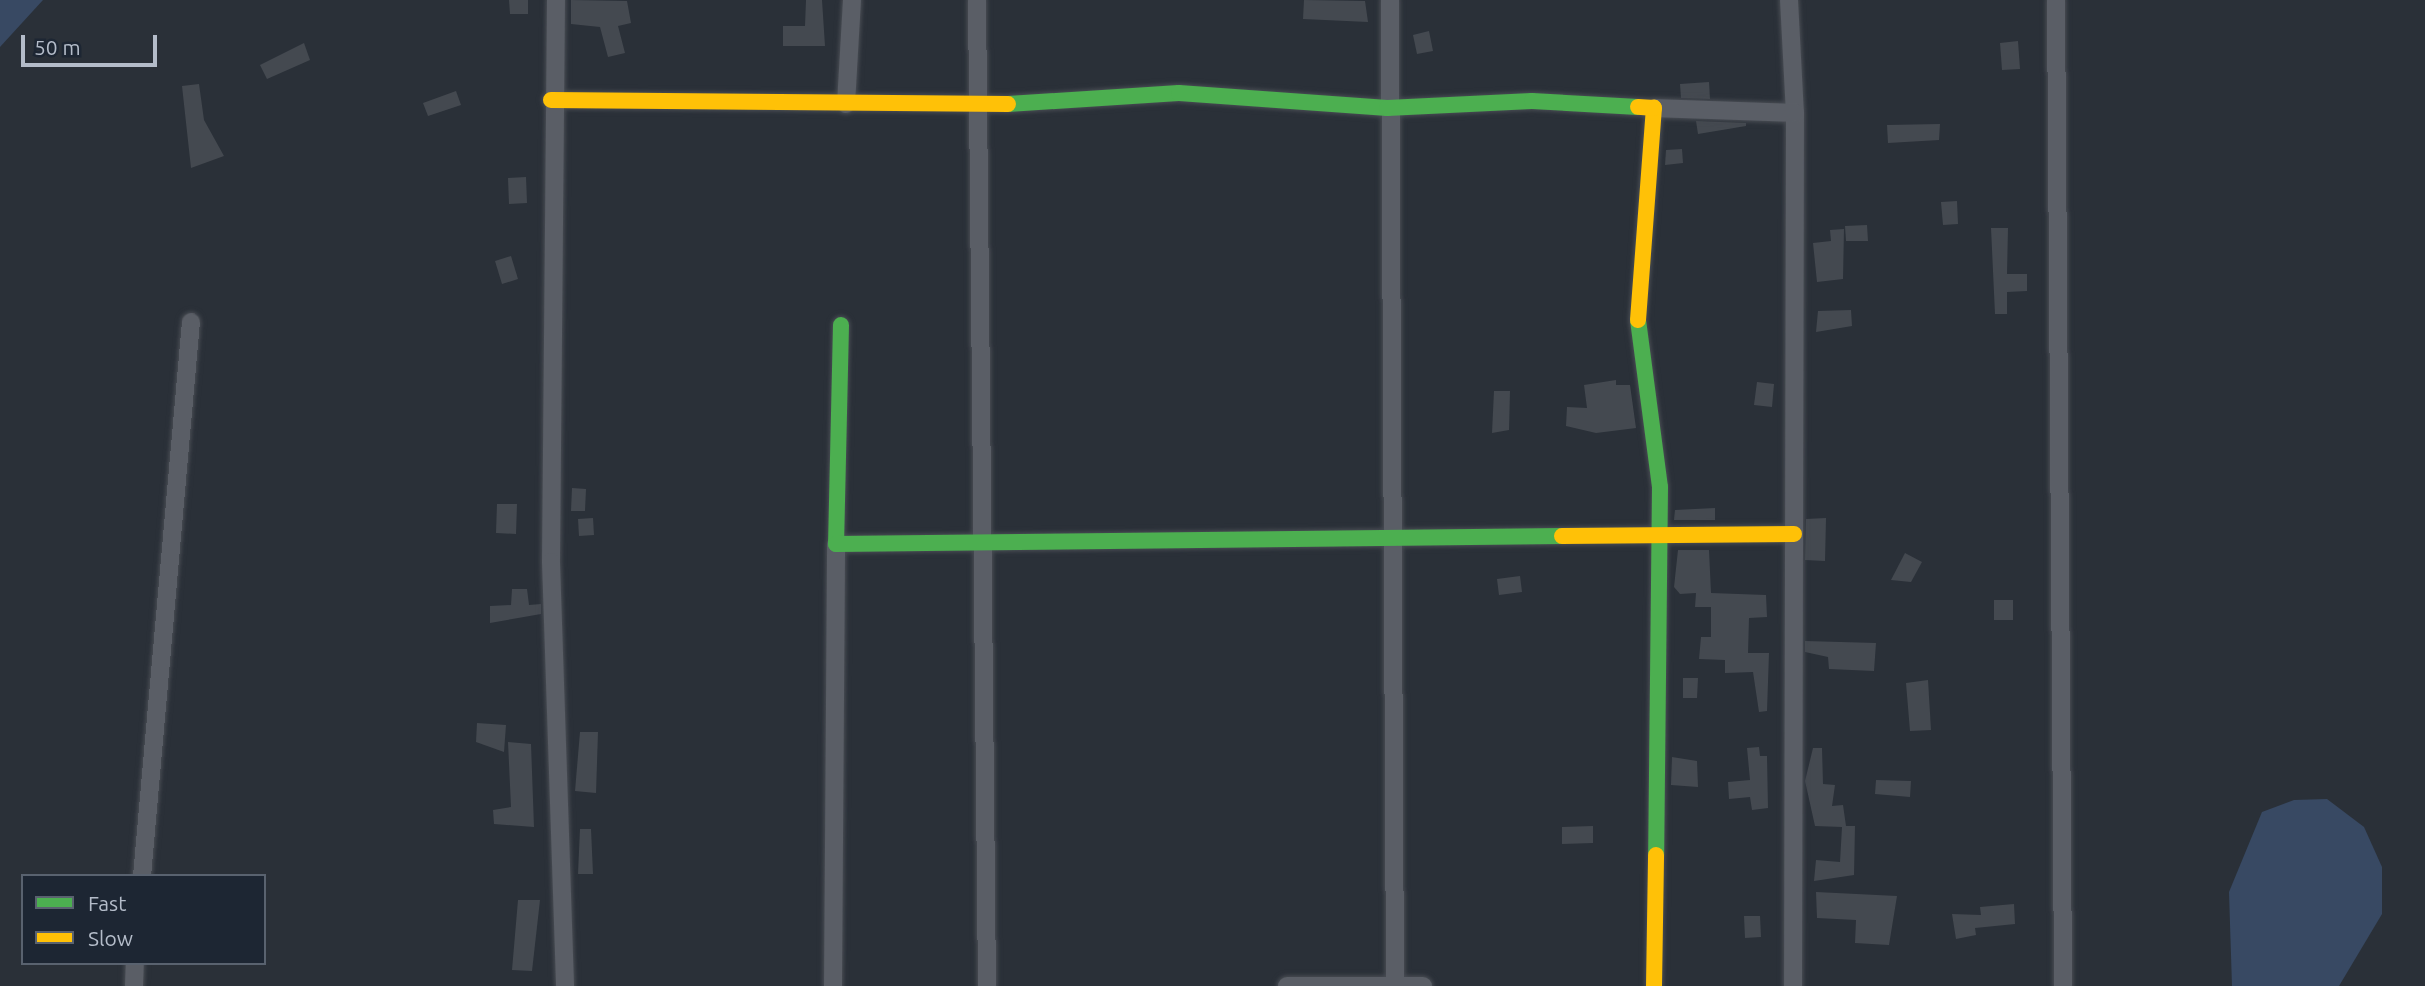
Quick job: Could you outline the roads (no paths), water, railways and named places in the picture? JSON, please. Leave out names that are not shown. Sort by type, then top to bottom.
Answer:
[{"type":"street","points":[[556,0],[551,100],[551,562],[565,986]]},
{"type":"street","points":[[846,104],[852,0]]},
{"type":"street","points":[[977,0],[976,106],[985,542],[986,986]]},
{"type":"street","points":[[1390,0],[1387,108],[1394,295],[1391,535],[1395,986]]},
{"type":"street","points":[[1789,0],[1795,113],[1793,986]]},
{"type":"street","points":[[2056,0],[2063,986]]},
{"type":"street","points":[[551,100],[976,106],[1179,93],[1387,108],[1532,101],[1795,113]]},
{"type":"street","points":[[1654,108],[1637,328],[1652,400],[1649,439],[1660,487],[1654,986]]},
{"type":"street","points":[[142,874],[191,322]]},
{"type":"street","points":[[833,986],[835,544],[841,325]]},
{"type":"street","points":[[835,544],[1391,535],[1660,538],[1794,534]]},
{"type":"street","points":[[134,986],[135,965]]},
{"type":"street","points":[[1287,986],[1423,986]]},
{"type":"water","points":[[0,0],[43,0],[0,47]]},
{"type":"water","points":[[2327,799],[2364,827],[2382,867],[2382,914],[2339,986],[2232,986],[2229,892],[2262,812],[2294,800]]}]
